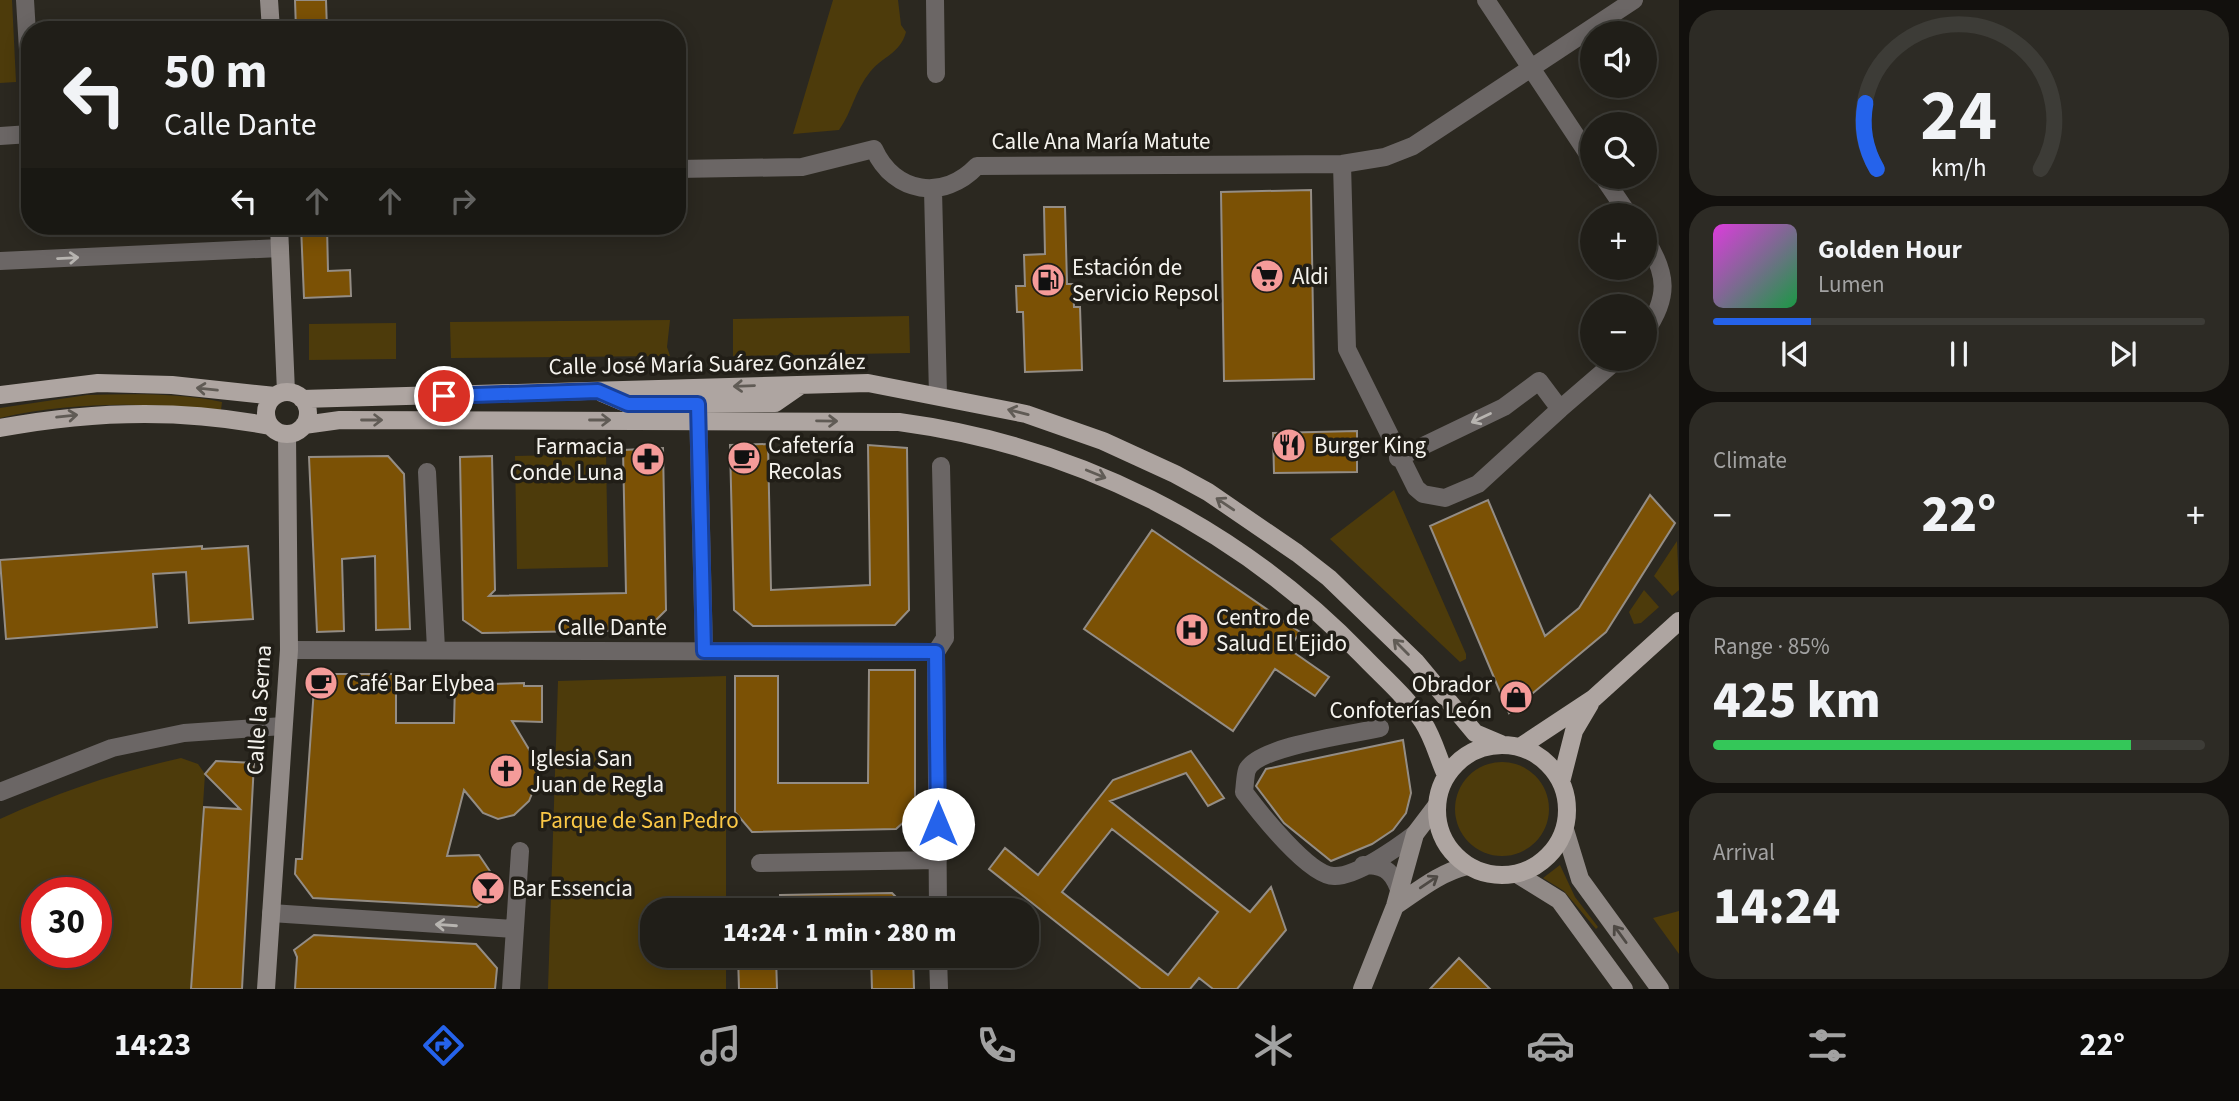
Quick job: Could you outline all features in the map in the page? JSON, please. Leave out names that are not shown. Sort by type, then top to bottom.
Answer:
[{"type":"main road","name":"Calle José María Suárez González","points":[[0,395],[98,383],[172,385],[288,396],[868,383],[1026,414],[1142,457],[1208,492],[1329,578],[1416,662],[1475,733],[1501,744]]},
{"type":"main road","points":[[0,428],[97,413],[171,415],[270,426],[287,435],[304,425],[341,420],[698,412],[775,402],[801,385]]},
{"type":"main road","points":[[598,391],[628,404],[698,412],[899,422],[943,428],[1029,448],[1104,476],[1177,513],[1241,553],[1300,598],[1346,638],[1410,704],[1430,734],[1446,775]]},
{"type":"main road","points":[[270,426],[265,412],[288,396],[308,415],[304,425]]},
{"type":"main road","points":[[1520,747],[1594,698],[1679,621]]},
{"type":"main road","points":[[1562,782],[1574,731],[1594,698]]},
{"type":"main road","points":[[1501,744],[1520,747],[1537,754],[1551,766],[1562,782],[1567,797],[1565,830],[1538,865],[1517,874],[1492,874],[1468,866],[1454,855],[1444,840],[1438,823],[1437,805],[1446,775],[1470,754],[1501,744]]},
{"type":"street","points":[[25,0],[26,21]]},
{"type":"street","points":[[269,0],[270,21]]},
{"type":"street","points":[[935,0],[936,74]]},
{"type":"street","points":[[1486,0],[1580,142]]},
{"type":"street","name":"Calle Ana María Matute","points":[[933,190],[952,186],[977,166],[1342,164],[1385,157],[1413,146],[1634,0]]},
{"type":"street","points":[[0,136],[21,135]]},
{"type":"street","points":[[686,169],[802,167],[874,149],[889,173],[901,182],[933,190],[938,396]]},
{"type":"street","points":[[1342,164],[1348,349],[1398,458],[1409,478],[1423,494],[1445,498],[1478,484],[1604,371]]},
{"type":"street","points":[[279,235],[288,396]]},
{"type":"street","points":[[0,261],[280,248]]},
{"type":"street","points":[[1657,266],[1663,280],[1662,305],[1657,313]]},
{"type":"street","points":[[1398,458],[1504,407],[1539,381],[1560,409]]},
{"type":"street","points":[[698,412],[704,651]]},
{"type":"street","name":"Calle la Serna","points":[[266,989],[289,650],[287,435]]},
{"type":"street","points":[[938,898],[936,652],[945,638],[941,466]]},
{"type":"street","points":[[427,472],[436,649]]},
{"type":"street","name":"Calle Dante","points":[[289,650],[936,652]]},
{"type":"street","points":[[0,792],[112,748],[184,733],[283,726]]},
{"type":"street","points":[[1380,728],[1285,748],[1258,758],[1247,769],[1244,792],[1272,828],[1320,873],[1332,877],[1345,875],[1396,849],[1416,834]]},
{"type":"street","points":[[1362,989],[1395,906],[1398,887],[1416,834],[1437,805]]},
{"type":"street","points":[[1565,830],[1580,879],[1660,989]]},
{"type":"street","points":[[511,989],[520,851]]},
{"type":"street","points":[[760,863],[938,860]]},
{"type":"street","points":[[1363,865],[1381,865],[1393,874],[1398,887]]},
{"type":"street","points":[[1395,906],[1449,870],[1468,866]]},
{"type":"street","points":[[1517,874],[1559,900],[1624,989]]},
{"type":"street","points":[[271,913],[514,929]]},
{"type":"street","points":[[938,968],[939,989]]},
{"type":"green space","points":[[0,0],[12,0],[16,82],[0,83]]},
{"type":"green space","points":[[833,0],[898,0],[901,25],[906,32],[900,45],[865,79],[839,130],[793,134]]},
{"type":"green space","points":[[909,316],[910,353],[733,356],[733,319]]},
{"type":"green space","points":[[670,320],[667,347],[670,356],[451,358],[450,322]]},
{"type":"green space","points":[[396,323],[396,359],[309,360],[309,324]]},
{"type":"green space","points":[[138,394],[222,402],[221,410],[110,405],[28,412],[0,418],[0,408],[87,395]]},
{"type":"green space","points":[[606,454],[608,567],[517,569],[515,456]]},
{"type":"green space","points":[[1394,490],[1466,654],[1466,659],[1460,662],[1330,539]]},
{"type":"green space","points":[[1677,541],[1679,590],[1672,596],[1654,576]]},
{"type":"green space","points":[[1644,590],[1659,607],[1641,623],[1634,624],[1629,612]]},
{"type":"green space","name":"Parque de San Pedro","points":[[726,676],[726,898],[640,898],[640,968],[726,968],[726,989],[548,989],[558,681]]},
{"type":"green space","points":[[181,758],[198,764],[205,774],[191,989],[0,989],[0,819],[44,800],[134,770]]},
{"type":"green space","points":[[1502,762],[1520,766],[1535,776],[1545,791],[1549,809],[1545,827],[1535,842],[1520,852],[1502,856],[1484,852],[1469,842],[1459,827],[1455,809],[1459,791],[1469,776],[1484,766]]},
{"type":"green space","points":[[1560,865],[1575,897],[1598,927],[1596,929],[1564,891],[1543,878]]},
{"type":"green space","points":[[1679,911],[1679,954],[1653,918]]},
{"type":"building","points":[[295,0],[326,0],[327,21],[296,21]]},
{"type":"building","name":"Aldi","points":[[1311,190],[1314,379],[1224,381],[1221,192]]},
{"type":"building","points":[[1044,207],[1065,207],[1067,284],[1073,284],[1074,307],[1080,307],[1082,370],[1025,372],[1023,312],[1017,312],[1016,286],[1025,286],[1024,255],[1045,254]]},
{"type":"building","points":[[301,235],[327,235],[328,271],[350,270],[351,296],[304,298]]},
{"type":"building","points":[[1357,431],[1357,472],[1274,473],[1273,433]]},
{"type":"building","points":[[768,444],[771,590],[870,585],[868,445],[907,448],[909,610],[895,625],[753,626],[734,610],[730,445]]},
{"type":"building","points":[[663,448],[666,610],[646,630],[482,633],[463,620],[460,457],[492,456],[495,590],[489,596],[626,593],[623,450]]},
{"type":"building","points":[[388,456],[404,474],[410,629],[376,630],[375,556],[342,559],[344,631],[317,632],[309,457]]},
{"type":"building","points":[[1650,495],[1675,523],[1606,632],[1509,713],[1430,526],[1488,500],[1545,636],[1579,608]]},
{"type":"building","name":"Centro de Salud El Ejido","points":[[1152,530],[1300,632],[1289,649],[1329,677],[1315,696],[1275,669],[1233,731],[1084,629]]},
{"type":"building","points":[[202,546],[202,549],[248,546],[253,619],[189,623],[186,572],[153,574],[157,627],[6,639],[0,560]]},
{"type":"building","points":[[869,670],[915,670],[915,812],[896,829],[752,832],[735,812],[735,676],[778,676],[778,783],[868,783]]},
{"type":"building","points":[[315,674],[396,674],[396,723],[454,723],[455,685],[524,683],[524,686],[542,686],[542,722],[512,721],[539,766],[540,781],[537,781],[529,801],[514,815],[498,819],[483,813],[464,790],[447,856],[479,855],[502,889],[477,907],[313,898],[295,874],[296,859],[302,859]]},
{"type":"building","points":[[1403,740],[1411,793],[1406,813],[1393,830],[1372,844],[1331,861],[1284,823],[1256,786],[1266,769]]},
{"type":"building","points":[[1191,751],[1224,798],[1208,806],[1186,773],[1110,801],[1250,912],[1271,887],[1286,930],[1237,989],[1213,989],[1199,978],[1190,989],[1141,989],[1039,908],[1039,898],[1026,898],[989,869],[1005,848],[1038,875],[1113,780]],"holes":[[[1112,829],[1218,912],[1168,975],[1062,892]]]},
{"type":"building","points":[[216,761],[254,763],[242,989],[191,989],[204,807],[240,809],[205,774]]},
{"type":"building","points":[[892,893],[897,898],[780,898],[780,895]]},
{"type":"building","points":[[314,935],[476,944],[497,968],[495,989],[295,989],[297,957],[294,950]]},
{"type":"building","points":[[1459,958],[1490,989],[1430,989]]},
{"type":"building","points":[[738,968],[776,968],[777,989],[739,989]]},
{"type":"building","points":[[871,968],[913,968],[914,989],[872,989]]},
{"type":"place","name":"Aldi","points":[[1267,276]]},
{"type":"place","name":"Estación de Servicio Repsol","points":[[1048,280]]},
{"type":"place","name":"Burger King","points":[[1289,445]]},
{"type":"place","name":"Cafetería Recolas","points":[[744,458]]},
{"type":"place","name":"Farmacia Conde Luna","points":[[648,459]]},
{"type":"place","name":"Centro de Salud El Ejido","points":[[1192,630]]},
{"type":"place","name":"Café Bar Elybea","points":[[321,683]]},
{"type":"place","name":"Obrador Confoterías León","points":[[1516,697]]},
{"type":"place","name":"Iglesia San Juan de Regla","points":[[506,771]]},
{"type":"place","name":"Bar Essencia","points":[[488,888]]},
{"type":"route","points":[[444,396],[598,391],[628,404],[698,404],[704,651],[936,652],[938,824]]}]
